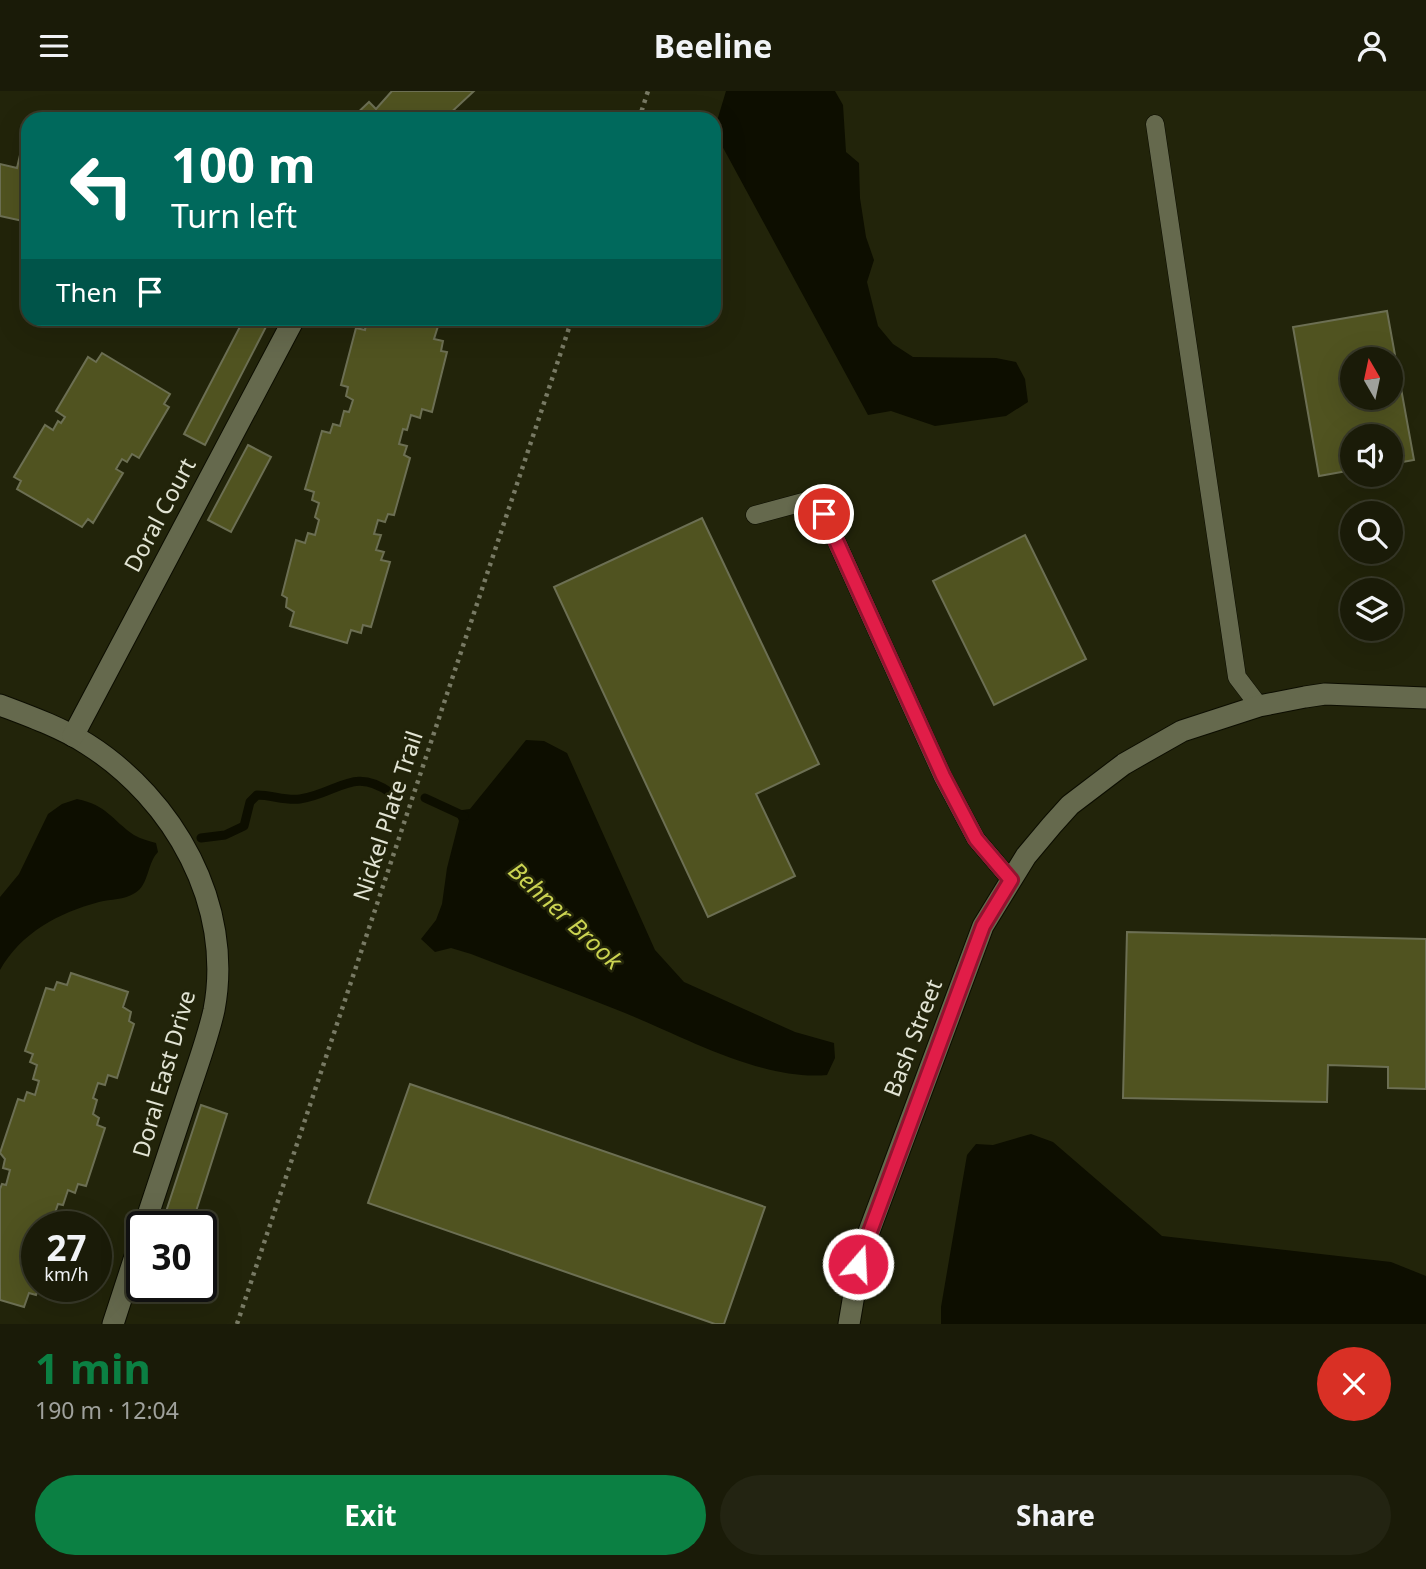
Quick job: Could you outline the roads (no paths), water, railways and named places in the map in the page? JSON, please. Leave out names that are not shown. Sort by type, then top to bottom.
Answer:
[{"type":"street","name":"Doral Court","points":[[73,736],[290,326]]},
{"type":"street","name":"Bash Street","points":[[849,1324],[861,1252],[983,926],[1043,835],[1081,797],[1124,764],[1182,731],[1259,706],[1325,694],[1426,698]]},
{"type":"street","name":"Doral East Drive","points":[[0,705],[73,736],[132,779],[159,808],[195,867],[214,929],[217,971],[214,1010],[149,1211]]},
{"type":"street","points":[[113,1324],[126,1284]]},
{"type":"lane","points":[[1155,124],[1237,677],[1259,706]]},
{"type":"lane","points":[[755,515],[807,501],[824,514],[943,776],[976,839],[1011,880]]},
{"type":"water","points":[[726,91],[835,91],[843,105],[846,152],[859,163],[860,198],[866,237],[874,260],[867,282],[878,326],[893,344],[913,357],[996,358],[1016,362],[1025,379],[1028,402],[1006,416],[935,426],[891,411],[868,415],[721,144],[720,112]]},
{"type":"water","points":[[526,740],[544,741],[567,753],[655,950],[684,982],[795,1032],[834,1043],[835,1058],[827,1075],[802,1075],[750,1064],[471,954],[451,948],[435,952],[421,939],[436,920],[442,904],[447,868],[459,821],[455,811],[470,809]]},
{"type":"water","points":[[77,799],[102,809],[134,835],[156,843],[158,852],[143,885],[135,893],[69,912],[42,926],[19,945],[0,970],[0,897],[19,874],[48,814],[62,804]]},
{"type":"water","points":[[1031,1134],[1053,1142],[1162,1236],[1391,1262],[1426,1276],[1426,1324],[941,1324],[941,1307],[967,1155],[976,1144],[993,1145]]},
{"type":"waterway","name":"Behner Brook","points":[[201,838],[225,835],[244,826],[250,802],[257,795],[300,799],[356,781],[378,785],[391,793]]},
{"type":"waterway","name":"Behner Brook","points":[[425,798],[464,816]]}]
